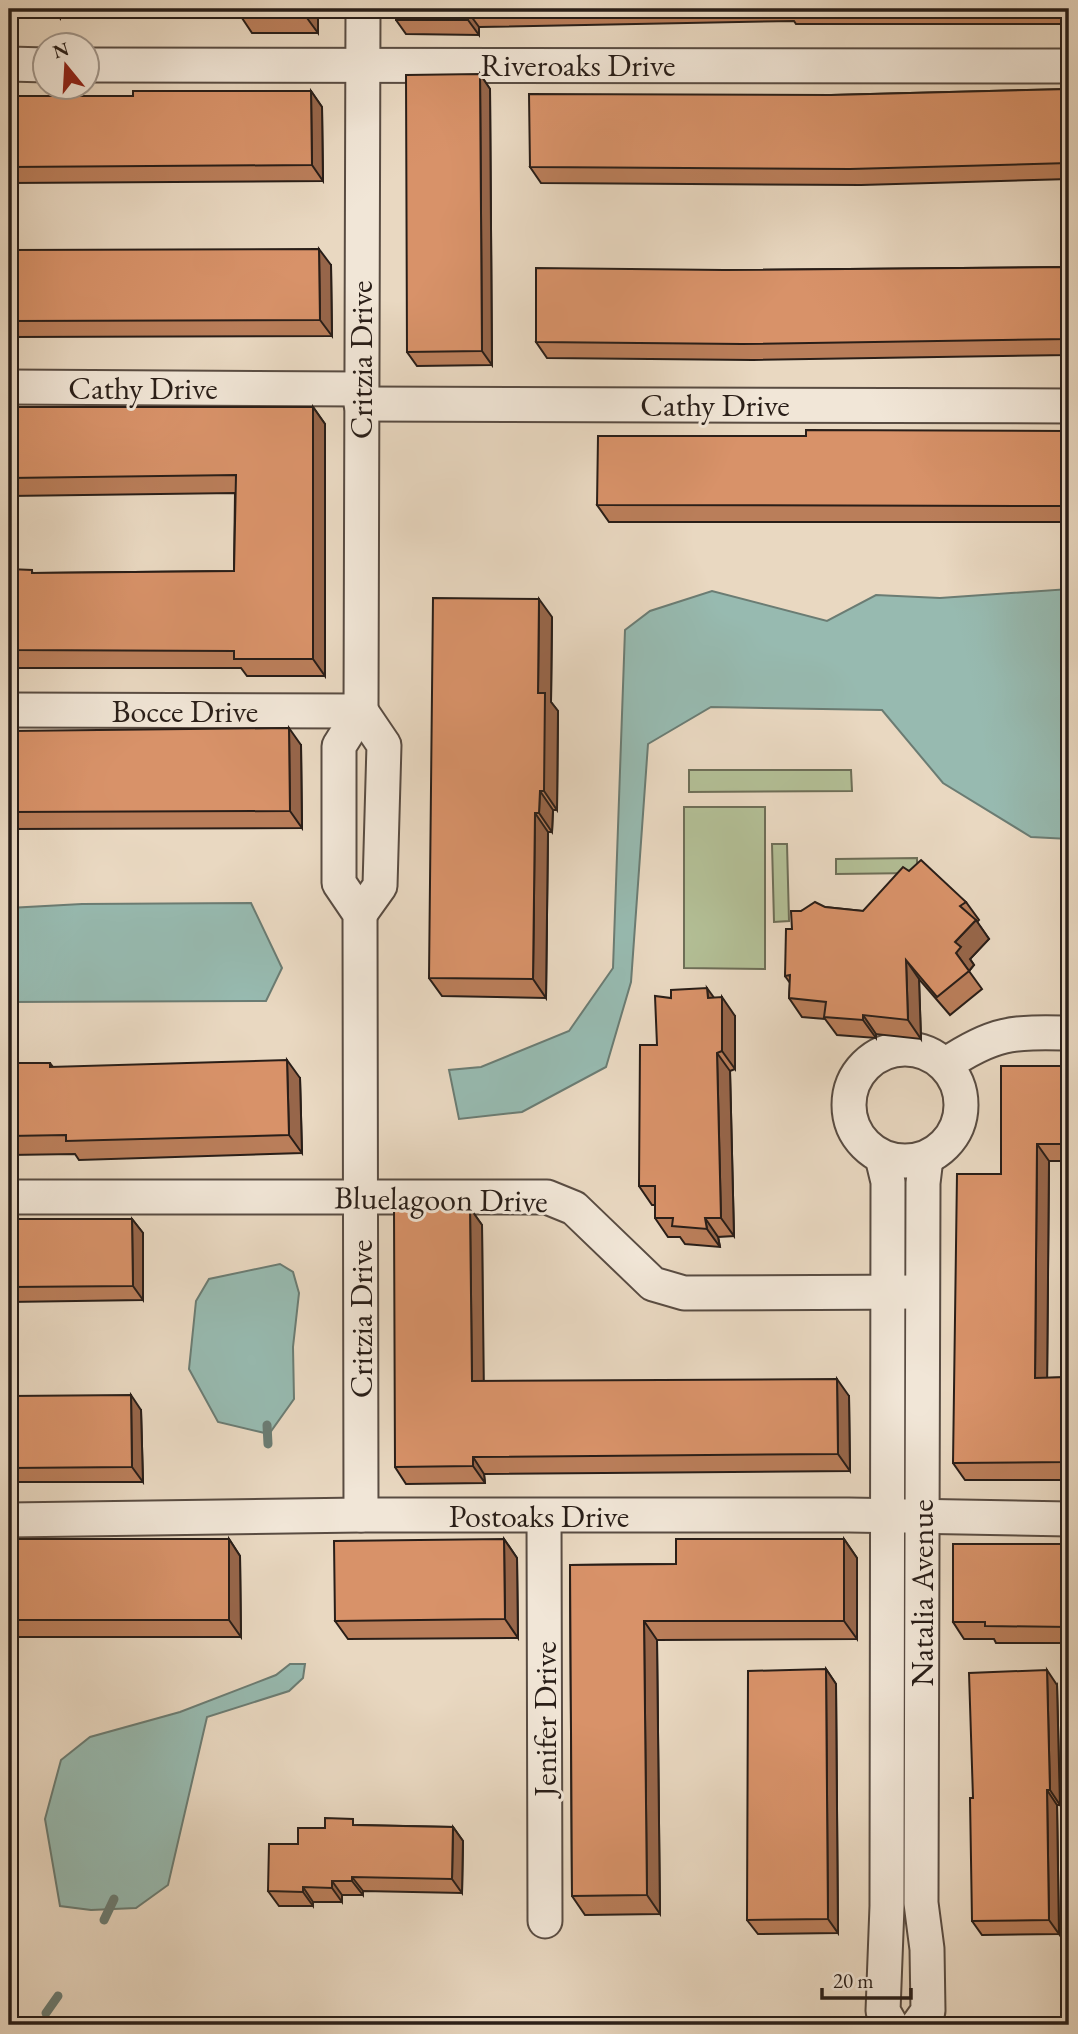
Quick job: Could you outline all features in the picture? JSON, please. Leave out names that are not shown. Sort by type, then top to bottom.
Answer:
[{"type":"street","name":"Critzia Drive","points":[[361,711],[363,9]]},
{"type":"street","points":[[9,64],[32,65]]},
{"type":"street","name":"Riveroaks Drive","points":[[102,65],[1069,66]]},
{"type":"street","name":"Cathy Drive","points":[[9,387],[361,396],[1069,406]]},
{"type":"street","name":"Bocce Drive","points":[[9,710],[361,711]]},
{"type":"street","points":[[361,711],[384,745],[380,886],[360,914],[339,883],[339,746],[361,711]]},
{"type":"street","name":"Critzia Drive","points":[[360,914],[361,1515]]},
{"type":"street","points":[[945,1065],[970,1049],[1011,1032],[1069,1033]]},
{"type":"street","points":[[895,1050],[913,1050],[930,1055],[945,1065],[956,1080],[961,1098],[960,1116],[954,1134],[942,1148],[926,1158],[912,1161],[882,1157],[867,1147],[856,1133],[849,1107],[854,1081],[871,1061],[895,1050]]},
{"type":"street","name":"Natalia Avenue","points":[[882,1157],[888,1182],[887,1906],[883,2011],[891,2025]]},
{"type":"street","name":"Natalia Avenue","points":[[919,2025],[928,2011],[927,1949],[921,1903],[922,1292],[923,1183],[926,1158]]},
{"type":"street","name":"Bluelagoon Drive","points":[[9,1197],[547,1196],[574,1208],[653,1284],[667,1290],[684,1293],[922,1292]]},
{"type":"street","name":"Postoaks Drive","points":[[9,1520],[361,1515],[1069,1519]]},
{"type":"street","name":"Jenifer Drive","points":[[544,1517],[545,1921]]},
{"type":"green space","points":[[689,770],[851,770],[852,791],[689,792]]},
{"type":"green space","points":[[684,807],[765,807],[765,969],[684,968]]},
{"type":"green space","points":[[772,844],[787,844],[789,921],[774,922]]},
{"type":"green space","points":[[917,858],[917,873],[836,874],[836,859]]},
{"type":"water","points":[[1069,589],[1069,839],[1031,837],[943,783],[882,710],[711,707],[648,744],[631,982],[606,1067],[522,1112],[459,1119],[449,1070],[481,1067],[569,1031],[613,968],[625,630],[650,611],[712,591],[827,621],[876,595],[940,598]]},
{"type":"water","points":[[251,903],[282,968],[266,1001],[9,1002],[9,908],[82,904]]},
{"type":"water","points":[[280,1264],[293,1272],[299,1293],[293,1347],[294,1399],[269,1434],[218,1422],[189,1369],[196,1301],[209,1279]]},
{"type":"water","points":[[290,1664],[305,1664],[303,1678],[289,1691],[207,1717],[168,1885],[136,1908],[91,1910],[60,1906],[45,1819],[61,1760],[90,1737],[180,1712],[276,1675]]},
{"type":"building","points":[[242,9],[307,9],[307,18],[242,18]]},
{"type":"building","points":[[396,9],[648,9],[468,12],[468,20],[396,20]]},
{"type":"building","points":[[786,9],[1069,9],[1069,10]]},
{"type":"building","points":[[480,74],[482,351],[407,352],[406,75]]},
{"type":"building","points":[[1069,89],[1069,163],[850,169],[530,167],[529,94],[831,95]]},
{"type":"building","points":[[133,91],[311,91],[312,165],[9,167],[9,96],[32,96],[32,102],[102,102],[102,96],[133,96]]},
{"type":"building","points":[[319,249],[320,320],[9,321],[9,250]]},
{"type":"building","points":[[1069,267],[1069,339],[742,344],[536,342],[536,268],[724,270]]},
{"type":"building","points":[[9,407],[313,407],[313,659],[234,659],[234,651],[9,650],[9,569],[32,570],[32,573],[234,571],[236,475],[9,478]]},
{"type":"building","points":[[806,430],[1069,431],[1069,506],[597,505],[598,436],[806,436]]},
{"type":"building","points":[[433,598],[539,599],[538,693],[545,693],[544,791],[540,791],[539,813],[535,813],[533,979],[429,978]]},
{"type":"building","points":[[289,728],[290,811],[9,812],[9,731]]},
{"type":"building","points":[[921,860],[966,902],[960,906],[976,920],[955,942],[961,947],[956,953],[969,971],[937,997],[906,960],[908,1020],[863,1015],[863,1020],[824,1017],[826,1002],[789,998],[790,975],[785,976],[786,929],[792,929],[791,911],[801,911],[815,902],[825,907],[863,911],[903,867],[909,871]]},
{"type":"building","points":[[707,988],[708,998],[722,997],[722,1051],[717,1053],[721,1218],[705,1218],[707,1229],[672,1226],[673,1218],[655,1218],[655,1186],[639,1186],[640,1045],[657,1045],[655,996],[671,998],[671,990]]},
{"type":"building","points":[[287,1060],[289,1135],[66,1141],[66,1135],[9,1136],[9,1063],[50,1063],[50,1067]]},
{"type":"building","points":[[1001,1066],[1069,1066],[1069,1144],[1037,1144],[1035,1378],[1069,1377],[1069,1462],[953,1463],[957,1174],[1001,1174]]},
{"type":"building","points":[[470,1208],[472,1381],[837,1379],[838,1454],[473,1457],[473,1466],[395,1467],[394,1210]]},
{"type":"building","points":[[9,1219],[132,1219],[133,1286],[9,1287]]},
{"type":"building","points":[[131,1395],[132,1467],[9,1468],[9,1396]]},
{"type":"building","points":[[9,1539],[229,1539],[229,1620],[9,1620]]},
{"type":"building","points":[[504,1539],[505,1619],[335,1621],[334,1541]]},
{"type":"building","points":[[676,1539],[844,1539],[844,1621],[644,1621],[647,1895],[572,1896],[570,1565],[676,1564]]},
{"type":"building","points":[[953,1544],[1069,1544],[1069,1627],[985,1626],[985,1622],[953,1622]]},
{"type":"building","points":[[826,1669],[828,1919],[747,1920],[748,1671]]},
{"type":"building","points":[[1047,1670],[1049,1920],[972,1921],[970,1798],[973,1798],[969,1673]]},
{"type":"building","points":[[325,1818],[353,1819],[353,1825],[453,1827],[452,1879],[352,1877],[352,1881],[332,1881],[332,1888],[303,1887],[303,1892],[268,1891],[269,1844],[298,1844],[298,1828],[325,1828]]},
{"type":"waterway","points":[[267,1425],[268,1444]]},
{"type":"waterway","points":[[104,1920],[114,1899]]},
{"type":"waterway","points":[[46,2013],[58,1996]]}]
